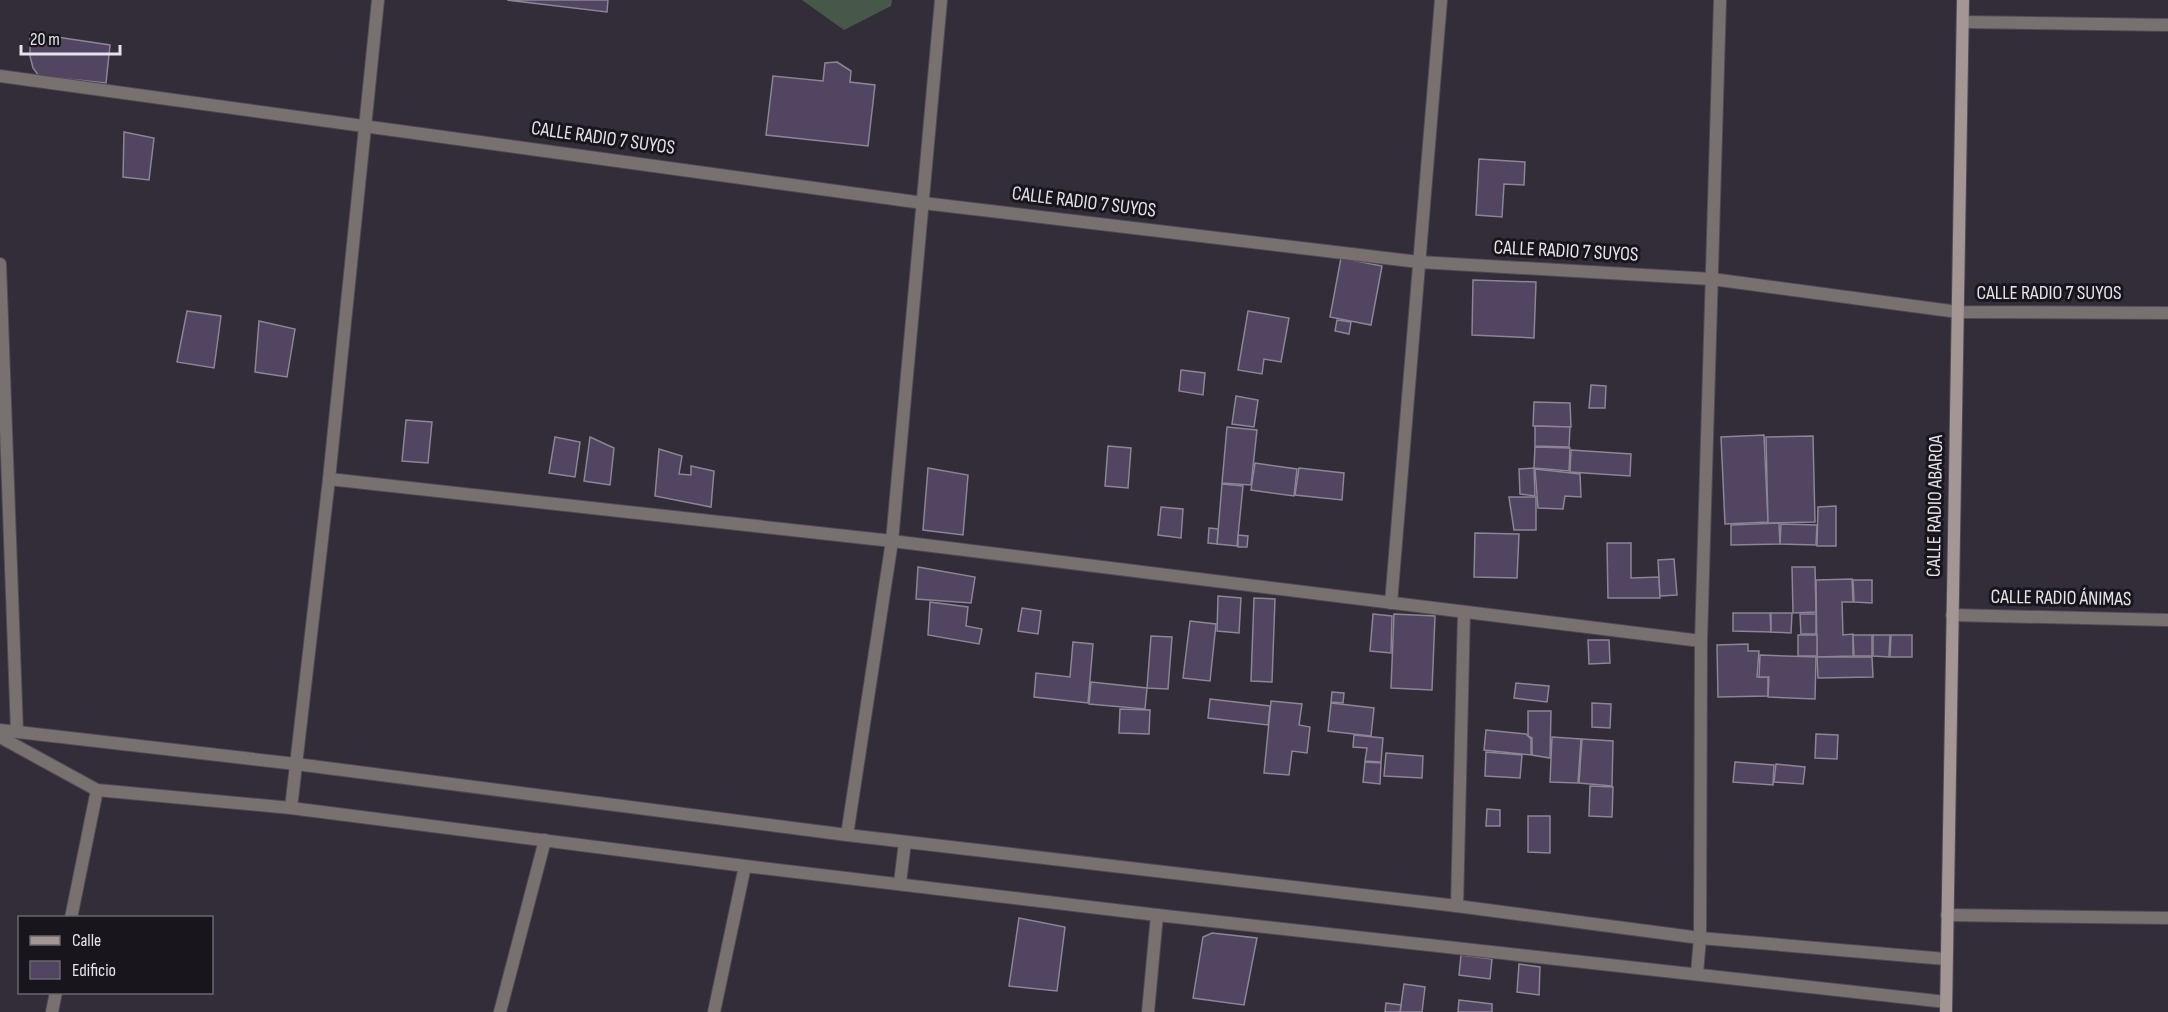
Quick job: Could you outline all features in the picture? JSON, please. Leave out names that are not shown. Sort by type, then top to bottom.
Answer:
[{"type":"street","points":[[291,808],[329,479],[378,0]]},
{"type":"street","points":[[847,835],[892,541],[941,0]]},
{"type":"street","points":[[1391,603],[1441,0]]},
{"type":"street","points":[[1696,973],[1700,938],[1701,641],[1720,0]]},
{"type":"street","name":"CALLE RADIO ABAROA","points":[[1946,1007],[1963,0]]},
{"type":"street","points":[[1963,22],[2168,25]]},
{"type":"street","name":"CALLE RADIO 7 SUYOS","points":[[0,76],[923,202],[1419,262],[1712,279],[1958,312],[2168,313]]},
{"type":"street","points":[[0,264],[17,732]]},
{"type":"street","points":[[329,479],[892,541],[1701,641]]},
{"type":"street","points":[[1457,906],[1464,612]]},
{"type":"street","name":"CALLE RADIO ÁNIMAS","points":[[1953,615],[2168,620]]},
{"type":"street","points":[[0,730],[296,764],[847,835],[1457,906],[1700,938],[1947,959]]},
{"type":"street","points":[[0,737],[97,790],[291,808],[745,866],[1156,915],[1696,973],[1946,1007]]},
{"type":"street","points":[[71,916],[97,790]]},
{"type":"street","points":[[500,1012],[545,840]]},
{"type":"street","points":[[900,883],[905,842]]},
{"type":"street","points":[[714,1012],[745,866]]},
{"type":"street","points":[[1148,1012],[1156,915]]},
{"type":"street","points":[[1947,915],[2168,918]]},
{"type":"street","points":[[52,1012],[56,994]]},
{"type":"green space","points":[[802,0],[892,0],[891,6],[844,30]]},
{"type":"building","points":[[507,0],[608,0],[607,12]]},
{"type":"building","points":[[30,33],[110,45],[106,83],[39,76],[33,68],[30,56]]},
{"type":"building","points":[[837,62],[851,71],[850,82],[875,85],[868,146],[766,135],[773,76],[823,81],[825,63]]},
{"type":"building","points":[[124,132],[154,138],[149,180],[123,177]]},
{"type":"building","points":[[1479,159],[1525,162],[1524,185],[1504,184],[1502,217],[1476,215]]},
{"type":"building","points":[[1341,258],[1382,266],[1371,325],[1330,317]]},
{"type":"building","points":[[1473,280],[1536,282],[1534,338],[1472,335]]},
{"type":"building","points":[[187,311],[221,316],[214,368],[177,362]]},
{"type":"building","points":[[1248,311],[1289,318],[1281,362],[1264,359],[1262,374],[1238,370]]},
{"type":"building","points":[[1337,320],[1351,322],[1349,334],[1335,331]]},
{"type":"building","points":[[259,321],[295,329],[287,377],[255,372]]},
{"type":"building","points":[[1181,370],[1205,373],[1203,395],[1179,391]]},
{"type":"building","points":[[1591,385],[1606,386],[1605,408],[1589,408]]},
{"type":"building","points":[[1236,396],[1258,400],[1254,427],[1232,424]]},
{"type":"building","points":[[1534,402],[1570,403],[1571,427],[1533,426]]},
{"type":"building","points":[[406,420],[432,422],[428,463],[402,461]]},
{"type":"building","points":[[1535,426],[1570,427],[1569,447],[1535,446]]},
{"type":"building","points":[[1227,427],[1257,430],[1251,485],[1222,483]]},
{"type":"building","points":[[1764,435],[1768,522],[1725,524],[1721,437]]},
{"type":"building","points":[[1813,436],[1815,522],[1768,523],[1766,437]]},
{"type":"building","points":[[555,437],[580,442],[575,477],[549,473]]},
{"type":"building","points":[[590,437],[614,448],[610,485],[584,481]]},
{"type":"building","points":[[1108,446],[1131,448],[1128,488],[1105,486]]},
{"type":"building","points":[[1535,447],[1570,448],[1569,471],[1534,468]]},
{"type":"building","points":[[659,449],[682,456],[679,474],[691,475],[691,466],[714,471],[711,507],[655,496]]},
{"type":"building","points":[[1571,450],[1631,454],[1630,476],[1570,472]]},
{"type":"building","points":[[1255,463],[1297,469],[1294,496],[1251,490]]},
{"type":"building","points":[[928,468],[968,475],[963,535],[923,530]]},
{"type":"building","points":[[1299,468],[1344,473],[1342,500],[1295,495]]},
{"type":"building","points":[[1534,468],[1535,496],[1520,494],[1519,469]]},
{"type":"building","points":[[1535,469],[1580,474],[1581,497],[1565,496],[1563,509],[1538,508]]},
{"type":"building","points":[[1222,484],[1243,486],[1237,546],[1217,544]]},
{"type":"building","points":[[1509,497],[1536,497],[1536,530],[1514,530]]},
{"type":"building","points":[[1836,506],[1836,546],[1817,546],[1818,507]]},
{"type":"building","points":[[1161,507],[1183,509],[1181,538],[1158,535]]},
{"type":"building","points":[[1779,523],[1780,544],[1731,545],[1731,525]]},
{"type":"building","points":[[1781,524],[1817,525],[1816,545],[1780,544]]},
{"type":"building","points":[[1209,528],[1218,529],[1217,544],[1208,543]]},
{"type":"building","points":[[1475,533],[1519,534],[1517,578],[1474,577]]},
{"type":"building","points":[[1238,535],[1248,536],[1247,547],[1238,547]]},
{"type":"building","points":[[1607,543],[1631,543],[1631,578],[1659,577],[1660,598],[1608,598]]},
{"type":"building","points":[[1674,559],[1677,595],[1660,596],[1658,560]]},
{"type":"building","points":[[918,567],[975,577],[971,603],[916,599]]},
{"type":"building","points":[[1792,567],[1815,567],[1816,612],[1793,613]]},
{"type":"building","points":[[1852,579],[1853,602],[1842,602],[1843,635],[1853,634],[1853,656],[1817,657],[1816,580]]},
{"type":"building","points":[[1853,580],[1872,580],[1872,603],[1854,602]]},
{"type":"building","points":[[1218,596],[1241,598],[1239,633],[1217,631]]},
{"type":"building","points":[[1254,598],[1275,599],[1272,682],[1251,681]]},
{"type":"building","points":[[930,602],[968,607],[966,626],[982,629],[979,644],[928,635]]},
{"type":"building","points":[[1022,608],[1041,611],[1038,634],[1018,631]]},
{"type":"building","points":[[1733,613],[1770,613],[1771,632],[1733,631]]},
{"type":"building","points":[[1771,613],[1792,613],[1791,633],[1771,632]]},
{"type":"building","points":[[1373,614],[1392,616],[1391,653],[1370,651]]},
{"type":"building","points":[[1394,614],[1435,616],[1432,690],[1391,688]]},
{"type":"building","points":[[1800,614],[1816,614],[1816,634],[1801,634]]},
{"type":"building","points":[[1190,621],[1216,624],[1210,681],[1183,678]]},
{"type":"building","points":[[1798,635],[1817,635],[1817,656],[1798,656]]},
{"type":"building","points":[[1853,635],[1872,635],[1872,656],[1854,656]]},
{"type":"building","points":[[1873,635],[1890,635],[1889,657],[1873,656]]},
{"type":"building","points":[[1891,635],[1912,635],[1912,657],[1890,657]]},
{"type":"building","points":[[1151,636],[1172,637],[1168,689],[1147,688]]},
{"type":"building","points":[[1588,640],[1609,640],[1610,663],[1589,664]]},
{"type":"building","points":[[1073,642],[1093,644],[1088,703],[1034,697],[1036,673],[1070,677]]},
{"type":"building","points":[[1748,644],[1748,651],[1759,651],[1757,677],[1768,677],[1768,696],[1718,697],[1717,645]]},
{"type":"building","points":[[1760,655],[1816,657],[1815,699],[1768,697],[1769,677],[1759,677]]},
{"type":"building","points":[[1817,657],[1872,657],[1873,677],[1818,678]]},
{"type":"building","points":[[1091,682],[1147,688],[1145,709],[1089,704]]},
{"type":"building","points":[[1516,683],[1549,686],[1547,702],[1514,698]]},
{"type":"building","points":[[1332,692],[1344,693],[1343,703],[1331,702]]},
{"type":"building","points":[[1210,699],[1270,706],[1268,725],[1208,718]]},
{"type":"building","points":[[1271,701],[1302,704],[1299,725],[1310,727],[1307,753],[1292,751],[1289,775],[1264,773]]},
{"type":"building","points":[[1331,703],[1374,708],[1371,736],[1328,731]]},
{"type":"building","points":[[1592,703],[1611,704],[1610,728],[1592,727]]},
{"type":"building","points":[[1120,709],[1150,710],[1149,734],[1119,733]]},
{"type":"building","points":[[1528,711],[1551,711],[1550,758],[1532,755],[1532,738],[1528,736]]},
{"type":"building","points":[[1486,730],[1526,734],[1531,739],[1531,755],[1484,750]]},
{"type":"building","points":[[1816,734],[1838,735],[1837,759],[1815,758]]},
{"type":"building","points":[[1354,735],[1383,738],[1381,762],[1365,761],[1367,748],[1353,747]]},
{"type":"building","points":[[1552,737],[1581,739],[1578,783],[1550,782]]},
{"type":"building","points":[[1582,739],[1613,741],[1612,786],[1579,783]]},
{"type":"building","points":[[1486,752],[1522,755],[1520,778],[1485,776]]},
{"type":"building","points":[[1386,753],[1423,756],[1422,778],[1384,776]]},
{"type":"building","points":[[1365,762],[1381,763],[1380,784],[1363,782]]},
{"type":"building","points":[[1735,762],[1774,765],[1773,785],[1733,782]]},
{"type":"building","points":[[1776,764],[1805,767],[1803,784],[1774,782]]},
{"type":"building","points":[[1590,786],[1613,787],[1612,817],[1589,816]]},
{"type":"building","points":[[1487,809],[1500,810],[1500,826],[1486,826]]},
{"type":"building","points":[[1528,816],[1550,816],[1550,853],[1528,852]]},
{"type":"building","points":[[1019,918],[1065,927],[1057,991],[1009,986]]},
{"type":"building","points":[[1212,933],[1257,938],[1244,1005],[1193,998],[1203,937]]},
{"type":"building","points":[[1461,955],[1492,959],[1490,979],[1459,975]]},
{"type":"building","points":[[1519,964],[1540,967],[1539,995],[1517,992]]},
{"type":"building","points":[[1404,984],[1425,987],[1422,1012],[1400,1012]]},
{"type":"building","points":[[1459,1000],[1492,1004],[1492,1012],[1458,1012]]},
{"type":"building","points":[[1386,1003],[1401,1005],[1400,1012],[1385,1012]]}]
